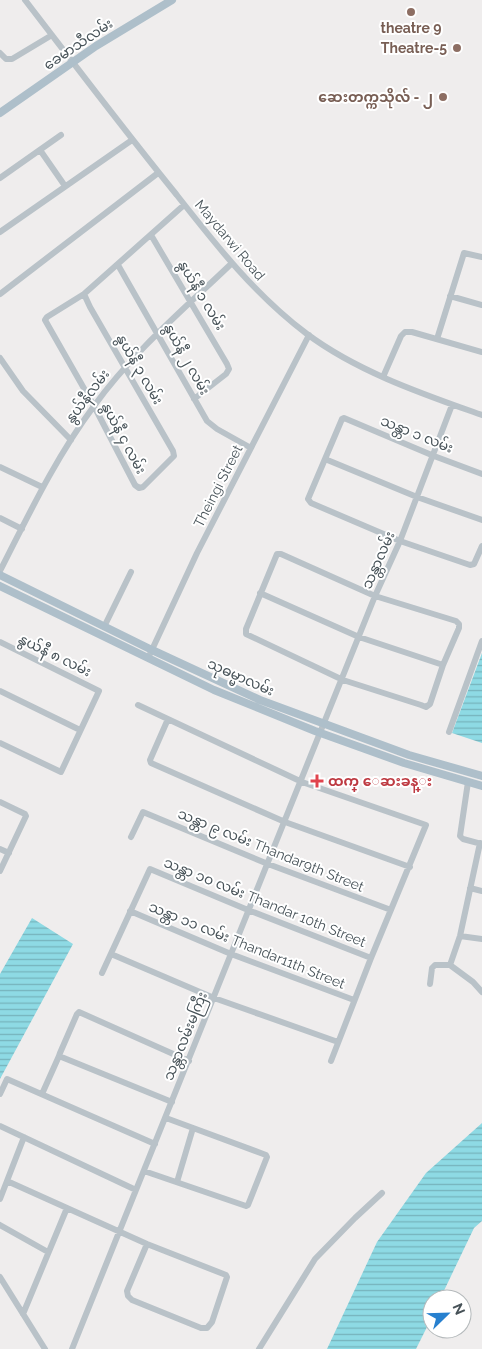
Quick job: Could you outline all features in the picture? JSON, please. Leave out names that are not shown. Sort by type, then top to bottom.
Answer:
[{"type":"main road","name":"ခေမာသီလမ်း","points":[[0,114],[103,41],[172,0]]},
{"type":"main road","name":"သုဓမ္မာလမ်း","points":[[0,575],[104,627],[260,700],[409,755],[482,776]]},
{"type":"main road","name":"သုဓမ္မာလမ်း","points":[[0,586],[214,690],[320,733],[404,763],[482,786]]},
{"type":"street","name":"Maydarwi Road","points":[[25,0],[132,140],[231,264],[274,308],[333,351],[384,377],[482,416]]},
{"type":"street","points":[[0,53],[6,59],[12,59],[52,35]]},
{"type":"street","points":[[0,178],[61,134]]},
{"type":"street","points":[[0,232],[132,140]]},
{"type":"street","points":[[40,150],[65,186]]},
{"type":"street","points":[[0,294],[158,173]]},
{"type":"street","points":[[84,294],[184,205]]},
{"type":"street","name":"နွယ်နီ ၁ လမ်း","points":[[151,235],[228,364],[229,369],[226,374],[194,399]]},
{"type":"street","points":[[437,339],[464,253],[482,257]]},
{"type":"street","name":"နွယ်နီလမ်း","points":[[0,571],[42,487],[94,406],[125,367],[231,264]]},
{"type":"street","name":"နွယ်နီ ၂ လမ်း","points":[[118,265],[207,421],[217,429],[251,448]]},
{"type":"street","name":"နွယ်နီ ၄ လမ်း","points":[[84,294],[46,317],[45,320],[94,406],[135,485],[139,488]]},
{"type":"street","name":"နွယ်နီ ၃ လမ်း","points":[[84,294],[174,456],[144,486],[139,488]]},
{"type":"street","points":[[450,296],[482,305]]},
{"type":"street","points":[[384,377],[401,336],[405,332],[482,352]]},
{"type":"street","name":"Theingi Street","points":[[148,658],[197,553],[309,335]]},
{"type":"street","points":[[0,358],[23,391],[71,440]]},
{"type":"street","name":"သန္တာလမ်း","points":[[320,733],[343,680],[375,596],[400,541],[452,405]]},
{"type":"street","name":"သန္တာ ၁ လမ်း","points":[[325,459],[342,419],[346,418],[434,456],[482,474]]},
{"type":"street","points":[[482,520],[417,497],[325,459],[308,499],[311,503],[400,541],[470,565],[474,564],[482,546]]},
{"type":"street","points":[[0,467],[42,487]]},
{"type":"street","points":[[0,518],[22,529]]},
{"type":"street","points":[[277,554],[281,554],[375,596],[456,621],[459,624],[459,628],[443,665],[430,704],[426,706],[343,680],[246,634],[260,593],[277,554]]},
{"type":"street","points":[[104,627],[131,572]]},
{"type":"street","points":[[260,593],[359,637],[443,665]]},
{"type":"street","points":[[449,732],[482,640]]},
{"type":"street","name":"နွယ်နီ ၈ လမ်း","points":[[0,642],[98,690],[80,730]]},
{"type":"street","points":[[0,691],[80,730],[61,772],[0,743]]},
{"type":"street","points":[[138,705],[301,781],[426,824],[354,1000],[331,1062]]},
{"type":"street","points":[[168,719],[150,762],[284,822],[410,867]]},
{"type":"street","name":"သန္တာလမ်းမကြီး","points":[[72,1349],[320,733]]},
{"type":"street","points":[[450,966],[460,936],[481,843],[461,838],[468,782]]},
{"type":"street","points":[[0,802],[26,815],[0,871]]},
{"type":"street","name":"သန္တာ ၉ လမ်း Thandar9th Street","points":[[131,837],[143,812],[268,864],[391,910]]},
{"type":"street","points":[[0,849],[9,853]]},
{"type":"street","name":"သန္တာ ၁၀ လမ်း Thandar 10th Street","points":[[130,912],[150,869],[371,958]]},
{"type":"street","points":[[470,888],[482,891]]},
{"type":"street","points":[[102,973],[130,912]]},
{"type":"street","name":"သန္တာ ၁၁ လမ်း Thandar11th Street","points":[[130,912],[231,954],[354,1000]]},
{"type":"street","points":[[460,936],[482,939]]},
{"type":"street","points":[[111,954],[214,998],[338,1042]]},
{"type":"street","points":[[430,984],[432,968],[435,965],[450,966],[473,982],[482,992]]},
{"type":"street","points":[[42,1094],[79,1012],[189,1061]]},
{"type":"street","points":[[59,1056],[172,1102]]},
{"type":"street","points":[[0,1094],[7,1079],[155,1144]]},
{"type":"street","points":[[144,1171],[248,1206],[267,1157],[266,1155],[166,1118]]},
{"type":"street","points":[[0,1126],[136,1190]]},
{"type":"street","points":[[177,1182],[193,1128]]},
{"type":"street","points":[[0,1199],[24,1137]]},
{"type":"street","points":[[7,1182],[147,1244],[227,1276],[212,1322],[206,1328],[201,1328],[132,1300],[128,1296],[127,1291],[147,1244]]},
{"type":"street","points":[[259,1349],[315,1259],[382,1194]]},
{"type":"street","points":[[23,1314],[67,1208]]},
{"type":"street","points":[[0,1225],[48,1252]]},
{"type":"street","points":[[0,1277],[45,1349]]},
{"type":"water","points":[[482,653],[482,743],[452,733]]},
{"type":"water","points":[[32,918],[73,944],[0,1079],[0,974]]},
{"type":"water","points":[[482,1123],[482,1221],[474,1228],[445,1289],[422,1289],[422,1337],[416,1349],[327,1349],[377,1242],[426,1173]]},
{"type":"place","name":"theatre 9","points":[[411,12]]},
{"type":"place","name":"Theatre-5","points":[[457,48]]},
{"type":"place","name":"ဆေးတက္ကသိုလ် - ၂","points":[[443,97]]},
{"type":"place","name":"ထက္ ေဆးခန္း","points":[[317,781]]}]
